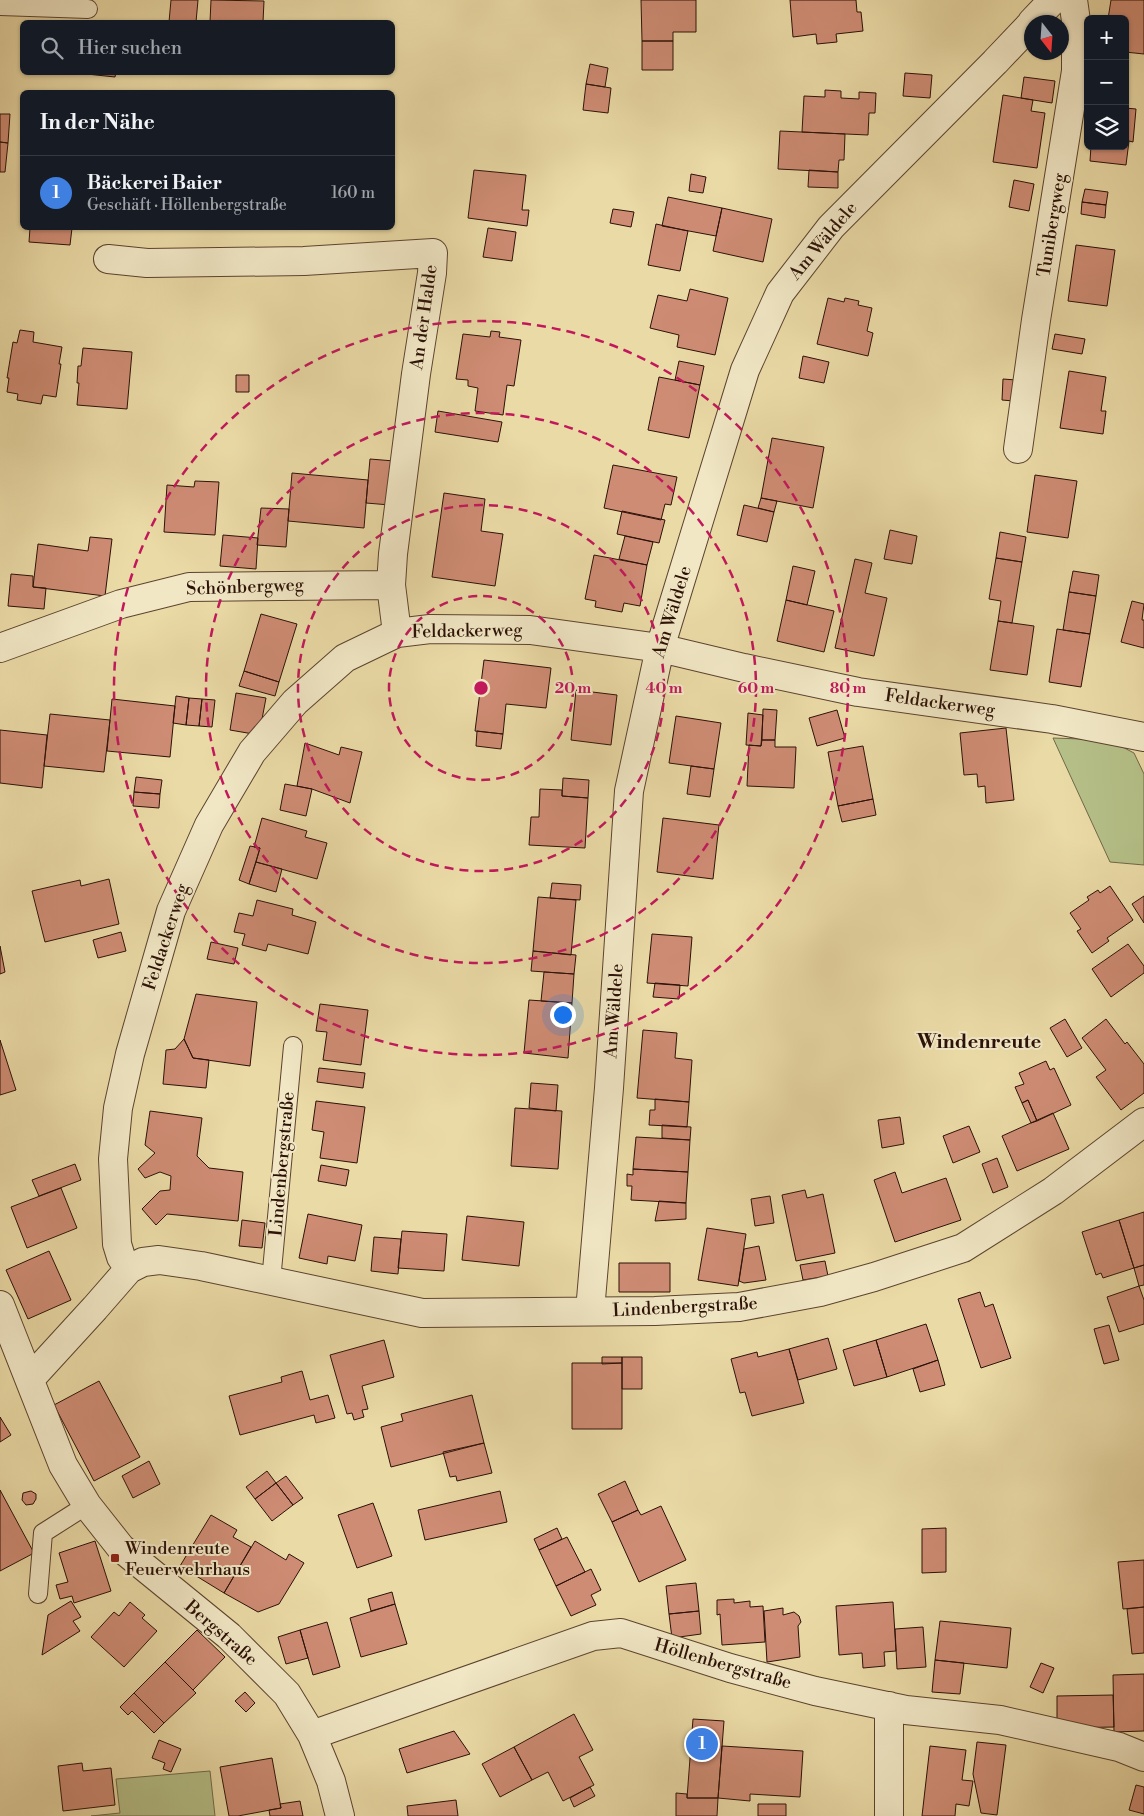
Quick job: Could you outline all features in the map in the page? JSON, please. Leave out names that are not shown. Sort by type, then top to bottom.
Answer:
[{"type":"street","name":"Am Wäldele","points":[[1039,15],[1053,0]]},
{"type":"street","name":"Tunibergweg","points":[[1018,450],[1036,320],[1076,71],[1076,21],[1073,0]]},
{"type":"street","name":"Am Wäldele","points":[[590,1311],[609,1088],[629,791],[660,648],[745,370],[780,293],[830,227],[1024,31]]},
{"type":"street","name":"An der Halde","points":[[108,259],[147,262],[304,261],[433,253],[432,272],[416,374],[393,554],[391,585]]},
{"type":"street","points":[[391,585],[397,633]]},
{"type":"street","name":"Schönbergweg","points":[[0,648],[121,604],[189,587],[391,585]]},
{"type":"street","name":"Feldackerweg","points":[[128,1269],[121,1257],[117,1244],[114,1159],[118,1108],[130,1054],[171,911],[209,825],[252,752],[295,702],[345,658],[397,633],[430,629],[530,630],[660,648],[858,692],[1052,719],[1144,737]]},
{"type":"street","name":"Lindenbergstraße","points":[[128,1269],[143,1262],[159,1260],[202,1266],[422,1314],[656,1311],[739,1307],[829,1290],[874,1278],[963,1248],[1053,1191],[1144,1122]]},
{"type":"street","points":[[30,1379],[128,1269]]},
{"type":"street","name":"Bergstraße","points":[[0,1305],[63,1465],[88,1505],[121,1548],[229,1636],[287,1694],[312,1735],[331,1780],[340,1816]]},
{"type":"street","name":"Höllenbergstraße","points":[[312,1735],[593,1636],[621,1633],[815,1691],[889,1706],[1000,1720],[1119,1746],[1144,1757]]},
{"type":"street","points":[[889,1706],[889,1816]]},
{"type":"lane","points":[[0,6],[88,9]]},
{"type":"lane","name":"Lindenbergstraße","points":[[271,1281],[292,1046]]},
{"type":"lane","points":[[38,1594],[43,1533],[88,1505]]},
{"type":"green space","points":[[1053,738],[1109,740],[1134,753],[1144,774],[1144,865],[1110,862]]},
{"type":"green space","points":[[210,1771],[215,1816],[91,1816],[120,1813],[116,1779]]},
{"type":"building","points":[[171,0],[198,0],[196,20],[169,20]]},
{"type":"building","points":[[211,0],[264,1],[263,20],[210,20]]},
{"type":"building","points":[[641,0],[696,0],[696,32],[673,32],[673,41],[642,41]]},
{"type":"building","points":[[790,0],[856,0],[857,12],[861,12],[863,31],[836,34],[837,42],[817,44],[816,34],[793,37]]},
{"type":"building","points":[[1111,0],[1144,0],[1144,54],[1129,52],[1129,15],[1109,15]]},
{"type":"building","points":[[642,41],[673,41],[673,70],[642,70]]},
{"type":"building","points":[[590,64],[608,68],[605,87],[586,84]]},
{"type":"building","points":[[905,73],[932,75],[930,98],[903,96]]},
{"type":"building","points":[[96,75],[115,75],[115,77]]},
{"type":"building","points":[[1024,77],[1055,81],[1052,103],[1021,98]]},
{"type":"building","points":[[586,84],[611,88],[608,113],[583,110]]},
{"type":"building","points":[[825,90],[841,91],[841,98],[859,99],[859,92],[876,93],[875,113],[869,113],[868,135],[802,132],[804,96],[825,97]]},
{"type":"building","points":[[1003,95],[1033,100],[1031,111],[1045,113],[1037,168],[993,162]]},
{"type":"building","points":[[1129,108],[1136,109],[1133,142],[1129,141]]},
{"type":"building","points":[[0,114],[10,114],[8,143],[0,142]]},
{"type":"building","points":[[780,131],[845,134],[844,160],[839,160],[838,172],[778,169]]},
{"type":"building","points":[[0,142],[8,143],[5,172],[0,172]]},
{"type":"building","points":[[1091,150],[1128,150],[1126,165],[1090,161]]},
{"type":"building","points":[[474,170],[526,175],[522,210],[529,210],[527,226],[468,218]]},
{"type":"building","points":[[809,170],[838,172],[838,188],[808,187]]},
{"type":"building","points":[[691,174],[706,177],[703,193],[689,191]]},
{"type":"building","points":[[1014,180],[1034,184],[1029,211],[1009,207]]},
{"type":"building","points":[[1085,189],[1108,192],[1106,205],[1082,202]]},
{"type":"building","points":[[668,197],[722,208],[716,236],[662,226]]},
{"type":"building","points":[[1082,202],[1106,205],[1105,218],[1081,214]]},
{"type":"building","points":[[722,208],[772,219],[763,262],[713,251]]},
{"type":"building","points":[[613,209],[634,212],[631,227],[610,223]]},
{"type":"building","points":[[656,224],[688,231],[680,271],[648,265]]},
{"type":"building","points":[[488,228],[516,232],[512,261],[483,257]]},
{"type":"building","points":[[30,230],[72,230],[70,245],[29,242]]},
{"type":"building","points":[[1076,245],[1115,250],[1107,306],[1068,301]]},
{"type":"building","points":[[690,289],[728,298],[715,355],[677,347],[679,335],[650,328],[658,295],[687,301]]},
{"type":"building","points":[[828,298],[844,302],[845,298],[859,301],[858,305],[872,308],[867,331],[873,333],[868,356],[817,344]]},
{"type":"building","points":[[20,330],[34,332],[33,342],[62,347],[56,397],[43,395],[41,404],[17,400],[18,394],[7,392],[9,378],[7,378],[13,342],[17,343]]},
{"type":"building","points":[[491,331],[500,332],[499,337],[521,340],[514,386],[507,385],[503,415],[475,411],[478,388],[468,386],[468,380],[456,379],[463,334],[490,337]]},
{"type":"building","points":[[1055,334],[1085,339],[1082,354],[1052,349]]},
{"type":"building","points":[[83,348],[132,352],[127,409],[77,405],[78,366],[81,366]]},
{"type":"building","points":[[803,356],[829,362],[824,383],[799,378]]},
{"type":"building","points":[[679,361],[704,366],[700,385],[675,380]]},
{"type":"building","points":[[1069,371],[1106,377],[1101,411],[1106,411],[1103,434],[1060,428]]},
{"type":"building","points":[[236,375],[249,375],[249,392],[236,392]]},
{"type":"building","points":[[659,377],[700,385],[689,438],[648,430]]},
{"type":"building","points":[[1003,379],[1016,380],[1014,401],[1002,400]]},
{"type":"building","points":[[438,411],[502,422],[498,442],[435,432]]},
{"type":"building","points":[[772,438],[824,447],[813,508],[761,498]]},
{"type":"building","points":[[370,459],[394,461],[390,505],[366,503]]},
{"type":"building","points":[[613,465],[677,477],[671,505],[665,504],[661,520],[604,508]]},
{"type":"building","points":[[292,473],[368,480],[364,528],[288,521]]},
{"type":"building","points":[[1035,475],[1077,481],[1068,538],[1027,532]]},
{"type":"building","points":[[195,481],[219,482],[215,535],[164,532],[167,485],[194,487]]},
{"type":"building","points":[[444,493],[485,499],[481,531],[503,534],[495,586],[432,577]]},
{"type":"building","points":[[761,498],[777,501],[774,512],[758,508]]},
{"type":"building","points":[[744,505],[774,512],[767,542],[737,535]]},
{"type":"building","points":[[261,508],[289,509],[286,547],[257,545]]},
{"type":"building","points":[[622,511],[665,520],[659,543],[617,534]]},
{"type":"building","points":[[890,530],[917,536],[912,564],[884,559]]},
{"type":"building","points":[[1000,532],[1026,537],[1022,562],[996,558]]},
{"type":"building","points":[[223,535],[258,538],[256,569],[220,566]]},
{"type":"building","points":[[625,536],[653,542],[647,565],[619,559]]},
{"type":"building","points":[[90,537],[112,539],[105,596],[33,587],[38,544],[88,551]]},
{"type":"building","points":[[594,555],[647,565],[640,606],[624,603],[622,612],[595,607],[596,601],[585,599]]},
{"type":"building","points":[[996,558],[1022,562],[1012,623],[998,621],[1001,601],[989,599]]},
{"type":"building","points":[[855,559],[872,563],[865,593],[887,598],[874,656],[835,648]]},
{"type":"building","points":[[793,566],[815,571],[807,605],[786,600]]},
{"type":"building","points":[[1073,571],[1099,575],[1096,596],[1069,592]]},
{"type":"building","points":[[11,574],[33,576],[33,587],[46,588],[44,609],[8,606]]},
{"type":"building","points":[[1069,592],[1096,596],[1090,634],[1063,630]]},
{"type":"building","points":[[786,600],[834,611],[824,652],[777,641]]},
{"type":"building","points":[[1132,601],[1144,604],[1142,620],[1144,620],[1144,648],[1121,642]]},
{"type":"building","points":[[261,614],[297,624],[279,682],[244,671]]},
{"type":"building","points":[[998,621],[1034,626],[1027,675],[990,670]]},
{"type":"building","points":[[1057,629],[1090,634],[1081,687],[1049,682]]},
{"type":"building","points":[[484,660],[551,668],[546,708],[506,704],[503,734],[475,731]]},
{"type":"building","points":[[244,671],[279,682],[275,696],[239,686]]},
{"type":"building","points":[[576,690],[617,695],[611,745],[571,740]]},
{"type":"building","points":[[236,693],[266,698],[259,735],[230,730]]},
{"type":"building","points":[[176,696],[189,698],[186,725],[173,723]]},
{"type":"building","points":[[189,698],[202,699],[199,726],[186,725]]},
{"type":"building","points":[[112,699],[175,706],[170,757],[107,751]]},
{"type":"building","points":[[202,699],[215,700],[212,727],[199,726]]},
{"type":"building","points":[[763,709],[777,710],[775,740],[762,740]]},
{"type":"building","points":[[837,710],[845,738],[817,746],[809,718]]},
{"type":"building","points":[[748,713],[763,715],[761,746],[746,745]]},
{"type":"building","points":[[50,714],[110,720],[104,772],[44,766]]},
{"type":"building","points":[[676,716],[721,723],[714,769],[669,763]]},
{"type":"building","points":[[1006,728],[1014,800],[986,803],[985,786],[978,787],[977,774],[964,775],[960,733]]},
{"type":"building","points":[[0,730],[47,735],[42,788],[0,783]]},
{"type":"building","points":[[477,731],[503,734],[501,749],[476,746]]},
{"type":"building","points":[[762,740],[775,740],[775,747],[796,747],[794,788],[747,786],[749,745],[761,746]]},
{"type":"building","points":[[305,743],[339,755],[341,747],[362,752],[350,803],[312,789],[297,786]]},
{"type":"building","points":[[863,746],[873,799],[838,806],[828,752]]},
{"type":"building","points":[[691,766],[714,769],[710,797],[687,794]]},
{"type":"building","points":[[136,777],[162,780],[160,794],[134,792]]},
{"type":"building","points":[[563,778],[589,780],[588,798],[562,796]]},
{"type":"building","points":[[285,784],[312,789],[306,816],[280,810]]},
{"type":"building","points":[[540,789],[562,790],[562,796],[588,798],[585,848],[529,845],[531,817],[539,817]]},
{"type":"building","points":[[134,792],[160,794],[159,808],[133,806]]},
{"type":"building","points":[[873,799],[876,815],[842,822],[838,806]]},
{"type":"building","points":[[262,818],[307,831],[305,837],[327,843],[317,879],[256,862],[260,848],[254,847]]},
{"type":"building","points":[[663,818],[719,825],[713,879],[657,872]]},
{"type":"building","points":[[250,846],[260,848],[249,884],[239,880]]},
{"type":"building","points":[[256,862],[282,869],[276,892],[249,884]]},
{"type":"building","points":[[109,879],[119,924],[45,942],[32,891],[80,880],[81,886]]},
{"type":"building","points":[[552,883],[581,885],[580,900],[550,898]]},
{"type":"building","points":[[1110,886],[1133,920],[1107,938],[1109,941],[1092,953],[1077,931],[1081,929],[1070,913],[1089,900],[1087,897],[1098,890],[1100,893]]},
{"type":"building","points":[[1144,896],[1144,923],[1132,904]]},
{"type":"building","points":[[538,897],[576,900],[571,955],[533,951]]},
{"type":"building","points":[[257,900],[293,909],[292,915],[316,922],[308,954],[268,944],[266,951],[242,945],[245,934],[234,932],[239,913],[253,916]]},
{"type":"building","points":[[121,932],[126,951],[98,958],[93,940]]},
{"type":"building","points":[[652,934],[692,937],[688,986],[647,983]]},
{"type":"building","points":[[211,942],[238,948],[234,964],[207,959]]},
{"type":"building","points":[[1128,944],[1144,966],[1144,973],[1111,997],[1092,969]]},
{"type":"building","points":[[0,946],[5,972],[0,974]]},
{"type":"building","points":[[533,951],[576,955],[574,974],[531,971]]},
{"type":"building","points":[[544,972],[574,974],[572,1003],[541,1001]]},
{"type":"building","points":[[655,983],[680,985],[679,999],[653,997]]},
{"type":"building","points":[[196,994],[257,1002],[250,1066],[193,1058],[184,1039]]},
{"type":"building","points":[[529,1000],[572,1003],[568,1058],[524,1053]]},
{"type":"building","points":[[320,1004],[368,1010],[361,1065],[323,1060],[327,1032],[316,1031]]},
{"type":"building","points":[[1065,1019],[1082,1048],[1067,1057],[1050,1028]]},
{"type":"building","points":[[1106,1019],[1125,1044],[1127,1042],[1144,1064],[1144,1093],[1121,1110],[1096,1077],[1106,1070],[1082,1038]]},
{"type":"building","points":[[643,1030],[677,1033],[675,1058],[692,1060],[689,1102],[637,1098]]},
{"type":"building","points":[[184,1039],[193,1058],[209,1060],[206,1088],[163,1084],[166,1050],[175,1049]]},
{"type":"building","points":[[0,1040],[16,1090],[0,1095]]},
{"type":"building","points":[[1046,1061],[1050,1070],[1054,1068],[1071,1105],[1037,1121],[1028,1100],[1022,1103],[1015,1087],[1024,1084],[1019,1073]]},
{"type":"building","points":[[319,1068],[365,1073],[363,1088],[317,1082]]},
{"type":"building","points":[[531,1083],[558,1085],[556,1111],[529,1108]]},
{"type":"building","points":[[655,1099],[689,1102],[687,1127],[649,1125],[650,1110],[655,1110]]},
{"type":"building","points":[[1028,1100],[1037,1121],[1031,1123],[1022,1103]]},
{"type":"building","points":[[316,1101],[365,1107],[357,1163],[320,1158],[324,1132],[312,1130]]},
{"type":"building","points":[[515,1108],[562,1111],[558,1169],[511,1166]]},
{"type":"building","points":[[150,1111],[202,1118],[197,1156],[209,1168],[243,1172],[238,1221],[167,1214],[156,1225],[142,1209],[160,1191],[170,1190],[171,1176],[160,1172],[145,1178],[138,1169],[155,1153],[145,1145]]},
{"type":"building","points":[[1053,1113],[1069,1149],[1017,1171],[1002,1136]]},
{"type":"building","points":[[900,1117],[904,1144],[882,1148],[878,1120]]},
{"type":"building","points":[[662,1125],[691,1127],[690,1140],[662,1138]]},
{"type":"building","points":[[969,1126],[980,1152],[953,1163],[943,1136]]},
{"type":"building","points":[[636,1137],[690,1140],[688,1172],[633,1169]]},
{"type":"building","points":[[997,1158],[1008,1187],[993,1193],[982,1164]]},
{"type":"building","points":[[75,1164],[81,1180],[39,1196],[32,1180]]},
{"type":"building","points":[[321,1165],[349,1170],[346,1186],[318,1181]]},
{"type":"building","points":[[633,1169],[688,1172],[686,1203],[631,1200],[632,1186],[627,1186],[627,1174],[633,1175]]},
{"type":"building","points":[[895,1172],[902,1193],[946,1178],[961,1220],[895,1242],[874,1180]]},
{"type":"building","points":[[61,1188],[77,1228],[27,1248],[11,1207]]},
{"type":"building","points":[[805,1190],[807,1198],[823,1194],[835,1253],[796,1261],[782,1195]]},
{"type":"building","points":[[770,1196],[774,1223],[755,1226],[751,1199]]},
{"type":"building","points":[[659,1201],[686,1203],[686,1219],[655,1221]]},
{"type":"building","points":[[1144,1212],[1144,1265],[1134,1268],[1119,1220]]},
{"type":"building","points":[[308,1214],[362,1225],[355,1261],[328,1256],[327,1264],[299,1258]]},
{"type":"building","points":[[467,1216],[524,1222],[519,1266],[462,1260]]},
{"type":"building","points":[[242,1220],[265,1223],[262,1248],[239,1246]]},
{"type":"building","points":[[1119,1220],[1134,1268],[1103,1278],[1101,1273],[1096,1275],[1082,1232]]},
{"type":"building","points":[[707,1228],[746,1234],[738,1286],[698,1280]]},
{"type":"building","points":[[402,1231],[447,1234],[444,1271],[398,1268]]},
{"type":"building","points":[[374,1237],[401,1239],[398,1274],[371,1271]]},
{"type":"building","points":[[759,1246],[766,1280],[744,1283],[739,1281],[744,1249]]},
{"type":"building","points":[[49,1251],[71,1300],[28,1319],[6,1270]]},
{"type":"building","points":[[825,1261],[828,1276],[803,1280],[800,1265]]},
{"type":"building","points":[[619,1263],[670,1263],[670,1292],[619,1292]]},
{"type":"building","points":[[1144,1265],[1144,1285],[1139,1286],[1134,1268]]},
{"type":"building","points":[[1139,1286],[1144,1300],[1144,1324],[1119,1332],[1107,1297]]},
{"type":"building","points":[[980,1292],[985,1307],[993,1304],[1011,1358],[981,1368],[958,1299]]},
{"type":"building","points":[[926,1324],[938,1360],[887,1377],[876,1340]]},
{"type":"building","points":[[1109,1325],[1119,1360],[1104,1364],[1094,1329]]},
{"type":"building","points":[[828,1338],[837,1369],[798,1380],[789,1349]]},
{"type":"building","points":[[384,1340],[394,1377],[362,1386],[368,1409],[362,1410],[364,1417],[354,1420],[352,1413],[347,1414],[330,1355]]},
{"type":"building","points":[[876,1340],[887,1377],[854,1386],[843,1350]]},
{"type":"building","points":[[789,1349],[804,1403],[752,1416],[745,1392],[740,1393],[731,1359],[757,1352],[758,1357]]},
{"type":"building","points":[[602,1357],[622,1357],[622,1363],[602,1364]]},
{"type":"building","points":[[622,1357],[642,1357],[642,1389],[622,1389]]},
{"type":"building","points":[[938,1360],[945,1385],[920,1392],[913,1369]]},
{"type":"building","points":[[572,1363],[622,1363],[622,1429],[572,1429]]},
{"type":"building","points":[[302,1371],[310,1400],[328,1395],[335,1418],[316,1423],[314,1415],[240,1435],[229,1396],[282,1382],[281,1377]]},
{"type":"building","points":[[99,1381],[140,1457],[94,1481],[54,1405]]},
{"type":"building","points":[[472,1395],[484,1443],[391,1467],[381,1427],[403,1421],[401,1414]]},
{"type":"building","points":[[0,1417],[11,1435],[0,1442]]},
{"type":"building","points":[[484,1443],[492,1473],[457,1481],[456,1476],[450,1477],[443,1452]]},
{"type":"building","points":[[149,1461],[160,1484],[133,1498],[122,1476]]},
{"type":"building","points":[[267,1471],[276,1483],[255,1499],[246,1487]]},
{"type":"building","points":[[286,1476],[303,1498],[293,1505],[276,1483]]},
{"type":"building","points":[[625,1481],[638,1510],[612,1522],[598,1494]]},
{"type":"building","points":[[276,1483],[293,1505],[272,1521],[255,1499]]},
{"type":"building","points":[[0,1490],[34,1553],[0,1571]]},
{"type":"building","points":[[31,1491],[36,1494],[36,1499],[33,1504],[26,1505],[22,1500],[23,1493]]},
{"type":"building","points":[[500,1491],[507,1522],[425,1540],[418,1510]]},
{"type":"building","points":[[373,1503],[392,1556],[357,1568],[338,1515]]},
{"type":"building","points":[[661,1506],[686,1560],[639,1582],[612,1522],[638,1510],[641,1515]]},
{"type":"building","points":[[211,1515],[237,1530],[233,1537],[251,1547],[224,1593],[180,1566]]},
{"type":"building","points":[[557,1528],[562,1539],[539,1550],[534,1539]]},
{"type":"building","points":[[946,1528],[946,1572],[922,1573],[922,1529]]},
{"type":"building","points":[[567,1537],[585,1572],[556,1586],[539,1550]]},
{"type":"building","points":[[95,1541],[111,1591],[74,1603],[72,1596],[60,1599],[56,1585],[68,1582],[59,1553]]},
{"type":"building","points":[[255,1541],[286,1560],[289,1554],[304,1563],[279,1604],[258,1612],[224,1593]]},
{"type":"building","points":[[1144,1560],[1144,1607],[1123,1609],[1118,1562]]},
{"type":"building","points":[[591,1569],[601,1590],[591,1595],[596,1605],[571,1616],[556,1586]]},
{"type":"building","points":[[696,1583],[699,1611],[669,1614],[666,1586]]},
{"type":"building","points":[[392,1592],[395,1604],[371,1611],[368,1599]]},
{"type":"building","points":[[734,1599],[734,1603],[750,1601],[750,1607],[763,1606],[765,1642],[722,1645],[720,1614],[717,1615],[717,1600]]},
{"type":"building","points":[[71,1601],[81,1617],[73,1621],[80,1631],[42,1655],[48,1615]]},
{"type":"building","points":[[130,1602],[145,1615],[142,1618],[157,1631],[124,1667],[91,1637],[114,1612],[119,1616]]},
{"type":"building","points":[[893,1602],[896,1651],[884,1652],[885,1666],[863,1668],[862,1653],[839,1655],[836,1606]]},
{"type":"building","points":[[395,1604],[407,1644],[361,1657],[350,1618]]},
{"type":"building","points":[[1144,1607],[1144,1653],[1132,1654],[1127,1609]]},
{"type":"building","points":[[783,1608],[783,1615],[794,1612],[799,1616],[801,1622],[798,1626],[800,1657],[767,1662],[764,1611]]},
{"type":"building","points":[[699,1611],[701,1634],[672,1638],[669,1614]]},
{"type":"building","points":[[940,1621],[1011,1628],[1007,1668],[935,1660]]},
{"type":"building","points":[[327,1622],[340,1667],[313,1675],[300,1630]]},
{"type":"building","points":[[923,1627],[926,1667],[897,1669],[895,1629]]},
{"type":"building","points":[[197,1630],[225,1657],[193,1690],[165,1662]]},
{"type":"building","points":[[300,1630],[308,1658],[286,1664],[278,1637]]},
{"type":"building","points":[[935,1660],[964,1663],[960,1694],[932,1692]]},
{"type":"building","points":[[165,1662],[196,1693],[164,1723],[134,1693]]},
{"type":"building","points":[[1041,1663],[1054,1668],[1043,1693],[1030,1687]]},
{"type":"building","points":[[1144,1674],[1144,1731],[1114,1732],[1113,1675]]},
{"type":"building","points":[[245,1692],[255,1703],[246,1712],[235,1701]]},
{"type":"building","points":[[134,1693],[164,1723],[154,1733],[132,1711],[128,1715],[120,1707]]},
{"type":"building","points":[[1113,1695],[1114,1727],[1057,1728],[1057,1696]]},
{"type":"building","points":[[574,1714],[593,1750],[579,1757],[594,1785],[563,1801],[548,1772],[532,1780],[514,1747]]},
{"type":"building","points":[[693,1719],[724,1721],[718,1798],[687,1798]]},
{"type":"building","points":[[454,1731],[470,1754],[407,1773],[399,1749]]},
{"type":"building","points":[[159,1740],[181,1749],[171,1772],[163,1769],[165,1763],[152,1758]]},
{"type":"building","points":[[977,1742],[1006,1745],[997,1815],[981,1813],[973,1774]]},
{"type":"building","points":[[722,1746],[803,1751],[800,1797],[750,1794],[750,1801],[718,1798]]},
{"type":"building","points":[[930,1746],[966,1750],[962,1780],[973,1781],[969,1806],[956,1804],[955,1816],[922,1816]]},
{"type":"building","points":[[514,1747],[532,1780],[500,1797],[482,1764]]},
{"type":"building","points":[[272,1758],[281,1808],[229,1816],[220,1767]]},
{"type":"building","points":[[82,1763],[83,1771],[111,1768],[115,1805],[63,1811],[58,1766]]},
{"type":"building","points":[[1136,1785],[1144,1787],[1144,1814],[1129,1810]]},
{"type":"building","points":[[590,1787],[595,1796],[574,1807],[570,1798]]},
{"type":"building","points":[[676,1793],[687,1794],[687,1798],[718,1798],[717,1816],[676,1816]]},
{"type":"building","points":[[456,1800],[458,1816],[408,1816],[407,1806]]},
{"type":"building","points":[[300,1801],[303,1816],[270,1816],[269,1810],[281,1808],[280,1804]]},
{"type":"building","points":[[758,1804],[786,1804],[786,1816],[758,1816]]},
{"type":"place","name":"Windenreute Feuerwehrhaus","points":[[115,1558]]},
{"type":"place","name":"Bäckerei Baier","points":[[702,1744]]},
{"type":"district","name":"Windenreute","points":[[979,1042]]}]
